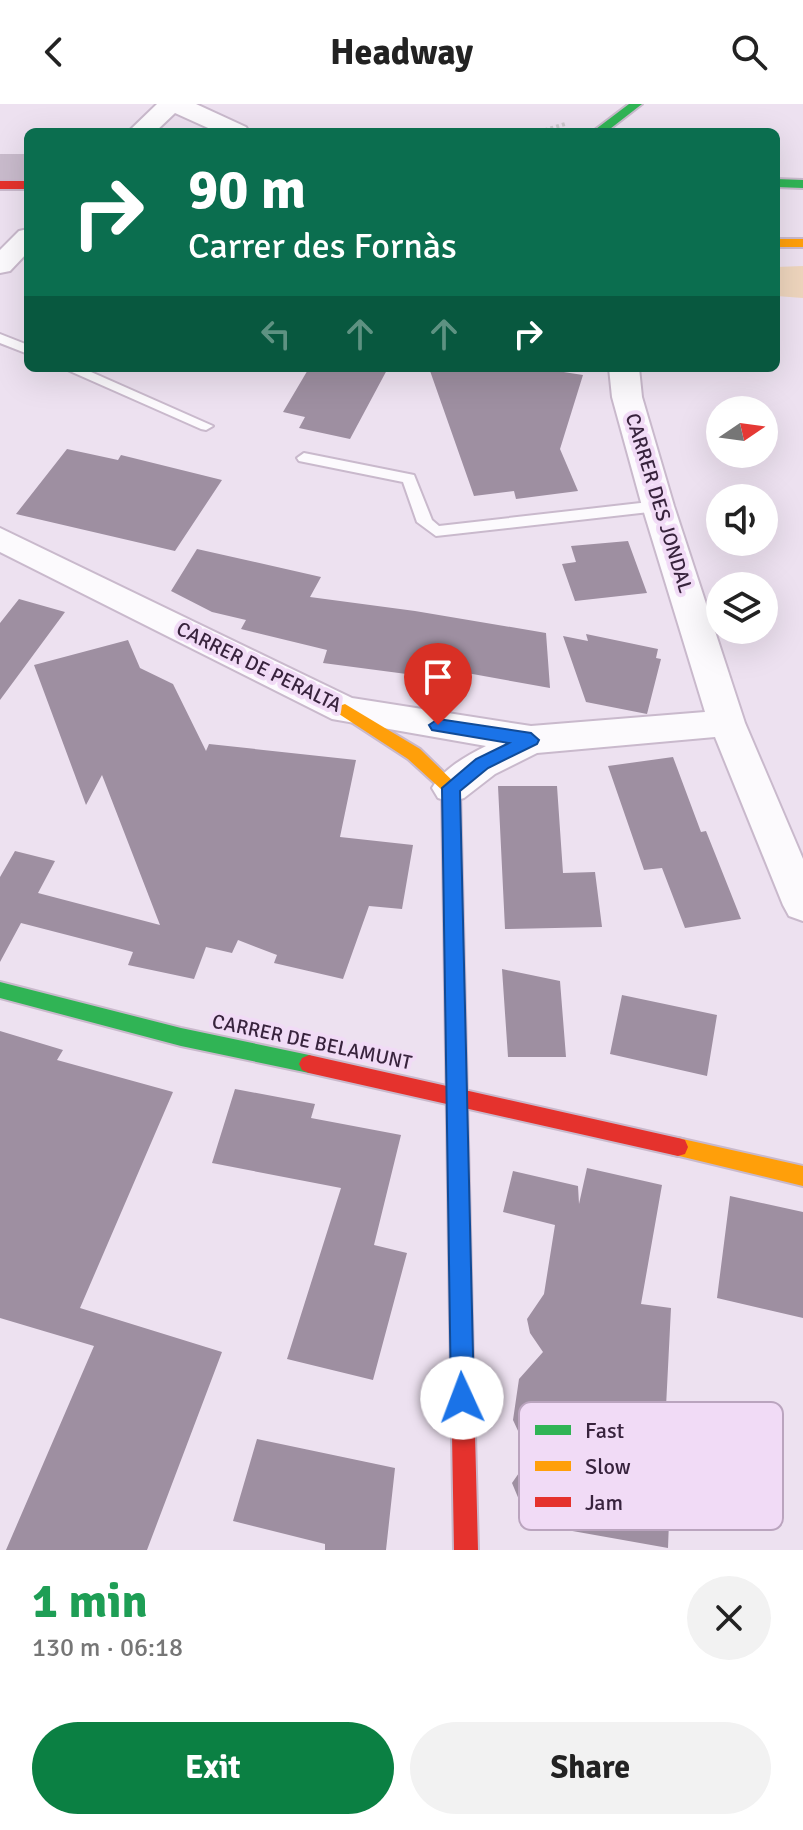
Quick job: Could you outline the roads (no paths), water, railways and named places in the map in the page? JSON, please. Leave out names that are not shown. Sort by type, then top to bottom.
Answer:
[{"type":"main road","points":[[606,128],[648,108]]},
{"type":"main road","points":[[780,183],[803,184]]},
{"type":"main road","points":[[0,185],[24,185]]},
{"type":"main road","points":[[780,243],[803,243]]},
{"type":"main road","points":[[345,710],[414,754],[451,788],[466,1550]]},
{"type":"main road","name":"CARRER DE BELAMUNT","points":[[0,990],[181,1037],[455,1095],[803,1176]]},
{"type":"street","points":[[145,128],[173,104],[228,128]]},
{"type":"street","points":[[0,265],[24,241]]},
{"type":"street","name":"CARRER DES JONDAL","points":[[624,372],[627,397],[658,506],[727,723],[803,905]]},
{"type":"street","name":"CARRER DE PERALTA","points":[[0,539],[345,710],[531,740],[727,723]]},
{"type":"street","points":[[451,788],[482,764],[531,740]]},
{"type":"lane","points":[[0,338],[24,348]]},
{"type":"lane","points":[[79,372],[206,426]]},
{"type":"lane","points":[[304,458],[409,478],[425,522],[436,531],[658,506]]},
{"type":"tunnel","points":[[0,170],[24,170]]}]
